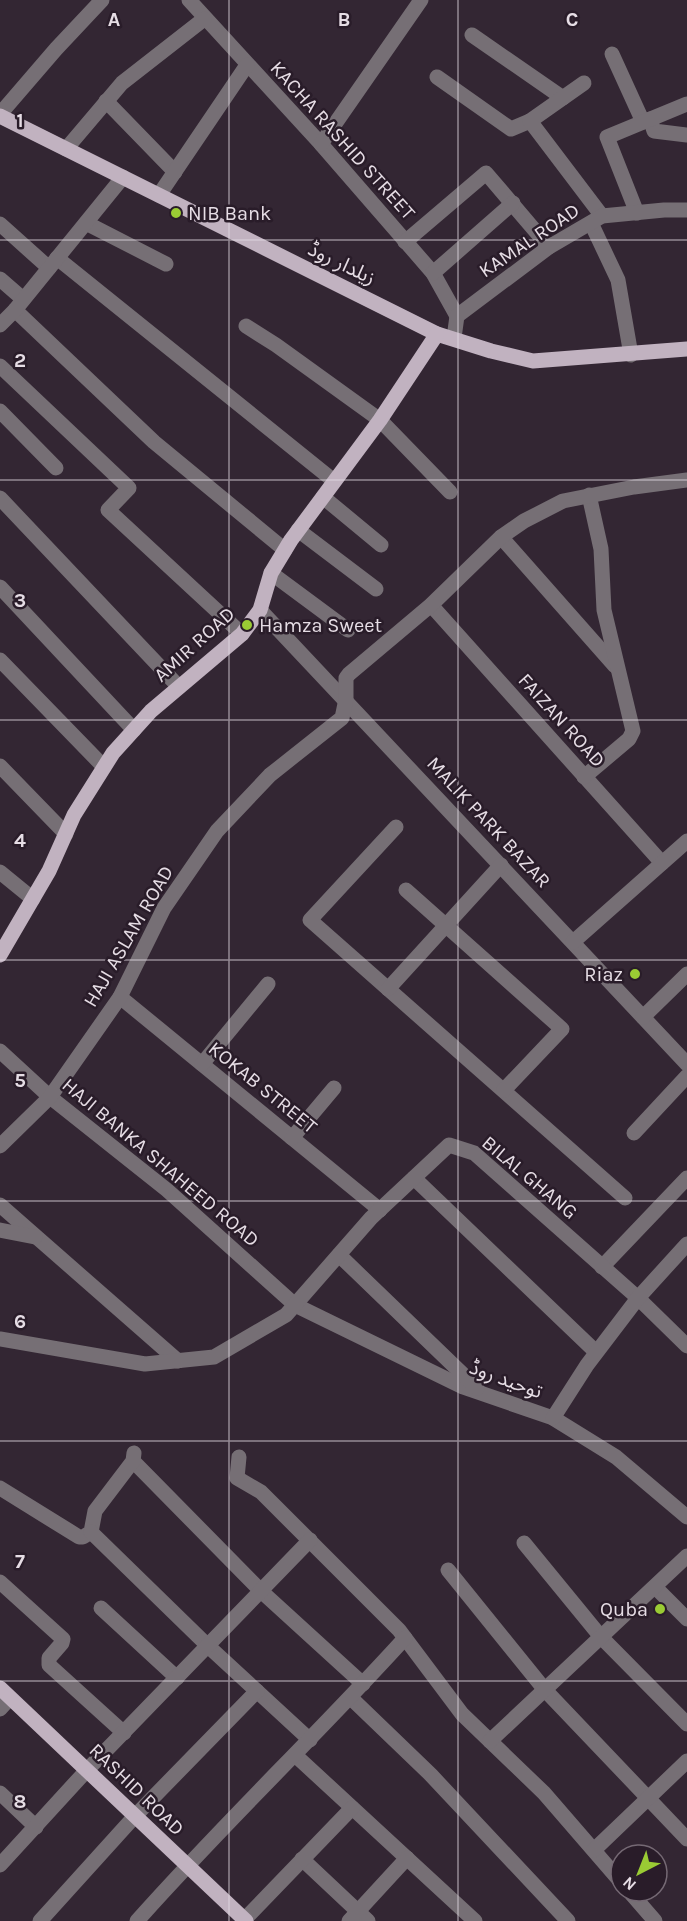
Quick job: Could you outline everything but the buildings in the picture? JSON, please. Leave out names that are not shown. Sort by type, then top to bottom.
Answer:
[{"type":"main road","name":"زیلدار روڈ","points":[[0,115],[437,334],[533,361],[687,349]]},
{"type":"main road","name":"AMIR ROAD","points":[[0,955],[49,871],[74,815],[113,753],[151,711],[242,634],[260,610],[270,573],[298,530],[380,420],[437,334]]},
{"type":"main road","name":"RASHID ROAD","points":[[3,1698],[87,1770],[244,1921]]},
{"type":"street","points":[[0,115],[56,49],[102,0]]},
{"type":"street","name":"KACHA RASHID STREET","points":[[189,0],[321,144],[433,273],[457,316]]},
{"type":"street","points":[[321,144],[421,0]]},
{"type":"street","points":[[66,149],[122,83],[204,19]]},
{"type":"street","points":[[472,35],[563,98]]},
{"type":"street","points":[[612,54],[654,131],[687,135]]},
{"type":"street","points":[[159,195],[248,64]]},
{"type":"street","points":[[436,77],[511,129],[530,121],[584,83]]},
{"type":"street","points":[[106,101],[175,172]]},
{"type":"street","points":[[637,213],[607,137],[687,104]]},
{"type":"street","points":[[530,121],[596,220],[618,280],[631,354]]},
{"type":"street","points":[[405,242],[486,173],[549,247]]},
{"type":"street","points":[[0,325],[19,305],[123,177]]},
{"type":"street","points":[[433,273],[513,203]]},
{"type":"street","name":"KAMAL ROAD","points":[[457,316],[549,247],[596,220],[664,210],[687,210]]},
{"type":"street","points":[[86,223],[166,264]]},
{"type":"street","points":[[0,224],[334,481]]},
{"type":"street","points":[[0,279],[19,305],[154,442],[285,550]]},
{"type":"street","points":[[454,338],[457,316]]},
{"type":"street","points":[[246,326],[380,420],[450,492]]},
{"type":"street","points":[[0,366],[129,488],[108,510],[242,634]]},
{"type":"street","points":[[0,411],[56,468]]},
{"type":"street","name":"HAJI ASLAM ROAD","points":[[0,1146],[50,1097],[120,997],[164,908],[217,831],[270,775],[342,718],[346,699],[345,683],[349,674],[431,605],[501,537],[524,521],[563,501],[687,480]]},
{"type":"street","points":[[584,777],[632,735],[633,731],[604,610],[601,549],[589,495]]},
{"type":"street","points":[[323,496],[381,544]]},
{"type":"street","points":[[0,498],[179,687]]},
{"type":"street","points":[[298,530],[376,589]]},
{"type":"street","points":[[501,537],[617,668]]},
{"type":"street","points":[[270,573],[348,630]]},
{"type":"street","points":[[0,587],[134,730]]},
{"type":"street","name":"FAIZAN ROAD","points":[[431,605],[662,863]]},
{"type":"street","name":"MALIK PARK BAZAR","points":[[260,610],[687,1064]]},
{"type":"street","points":[[0,660],[104,767]]},
{"type":"street","points":[[0,766],[66,834]]},
{"type":"street","points":[[396,828],[310,920],[625,1198]]},
{"type":"street","points":[[573,942],[687,841]]},
{"type":"street","points":[[388,989],[501,865]]},
{"type":"street","points":[[0,872],[33,899]]},
{"type":"street","points":[[406,890],[562,1029],[504,1090]]},
{"type":"street","points":[[643,1017],[687,974]]},
{"type":"street","points":[[202,1064],[268,984]]},
{"type":"street","name":"KOKAB STREET","points":[[120,997],[380,1210]]},
{"type":"street","name":"HAJI BANKA SHAHEED ROAD","points":[[0,1051],[50,1097],[167,1190],[296,1305]]},
{"type":"street","points":[[634,1133],[687,1076]]},
{"type":"street","points":[[292,1138],[334,1088]]},
{"type":"street","name":"BILAL GHANG","points":[[0,1339],[145,1364],[214,1358],[286,1316],[380,1210],[449,1145],[474,1153],[638,1298],[687,1346]]},
{"type":"street","points":[[414,1178],[596,1352]]},
{"type":"street","points":[[602,1267],[687,1178]]},
{"type":"street","points":[[0,1205],[178,1361]]},
{"type":"street","points":[[0,1230],[38,1238]]},
{"type":"street","points":[[554,1418],[596,1352],[638,1298],[685,1249]]},
{"type":"street","points":[[339,1255],[481,1393]]},
{"type":"street","name":"توحید روڈ","points":[[296,1305],[463,1387],[554,1418],[616,1457],[685,1514]]},
{"type":"street","points":[[0,1488],[79,1537],[83,1537],[91,1532],[95,1511],[134,1456],[261,1591],[363,1684]]},
{"type":"street","points":[[239,1457],[237,1478],[261,1492],[405,1638],[462,1714],[544,1793],[609,1868]]},
{"type":"street","points":[[91,1532],[208,1646],[310,1740]]},
{"type":"street","points":[[0,1865],[87,1770],[310,1540]]},
{"type":"street","points":[[524,1543],[601,1637],[687,1724]]},
{"type":"street","points":[[490,1741],[687,1556]]},
{"type":"street","points":[[448,1569],[545,1690],[687,1839]]},
{"type":"street","points":[[0,1582],[61,1635],[62,1643],[49,1658],[49,1665],[124,1733]]},
{"type":"street","points":[[654,1587],[687,1619]]},
{"type":"street","points":[[101,1608],[177,1678]]},
{"type":"street","points":[[137,1921],[187,1865],[351,1698],[405,1638]]},
{"type":"street","points":[[40,1921],[135,1816],[257,1691]]},
{"type":"street","points":[[351,1698],[431,1775],[568,1921]]},
{"type":"street","points":[[295,1755],[475,1921]]},
{"type":"street","points":[[594,1850],[687,1761]]},
{"type":"street","points":[[0,1793],[36,1827]]},
{"type":"street","points":[[244,1921],[352,1808]]},
{"type":"street","points":[[302,1859],[358,1918],[407,1858]]},
{"type":"street","points":[[639,1903],[655,1921]]},
{"type":"place","name":"NIB Bank","points":[[176,213]]},
{"type":"place","name":"Hamza Sweet","points":[[247,625]]},
{"type":"place","name":"Riaz","points":[[635,974]]},
{"type":"place","name":"Quba","points":[[660,1609]]}]
